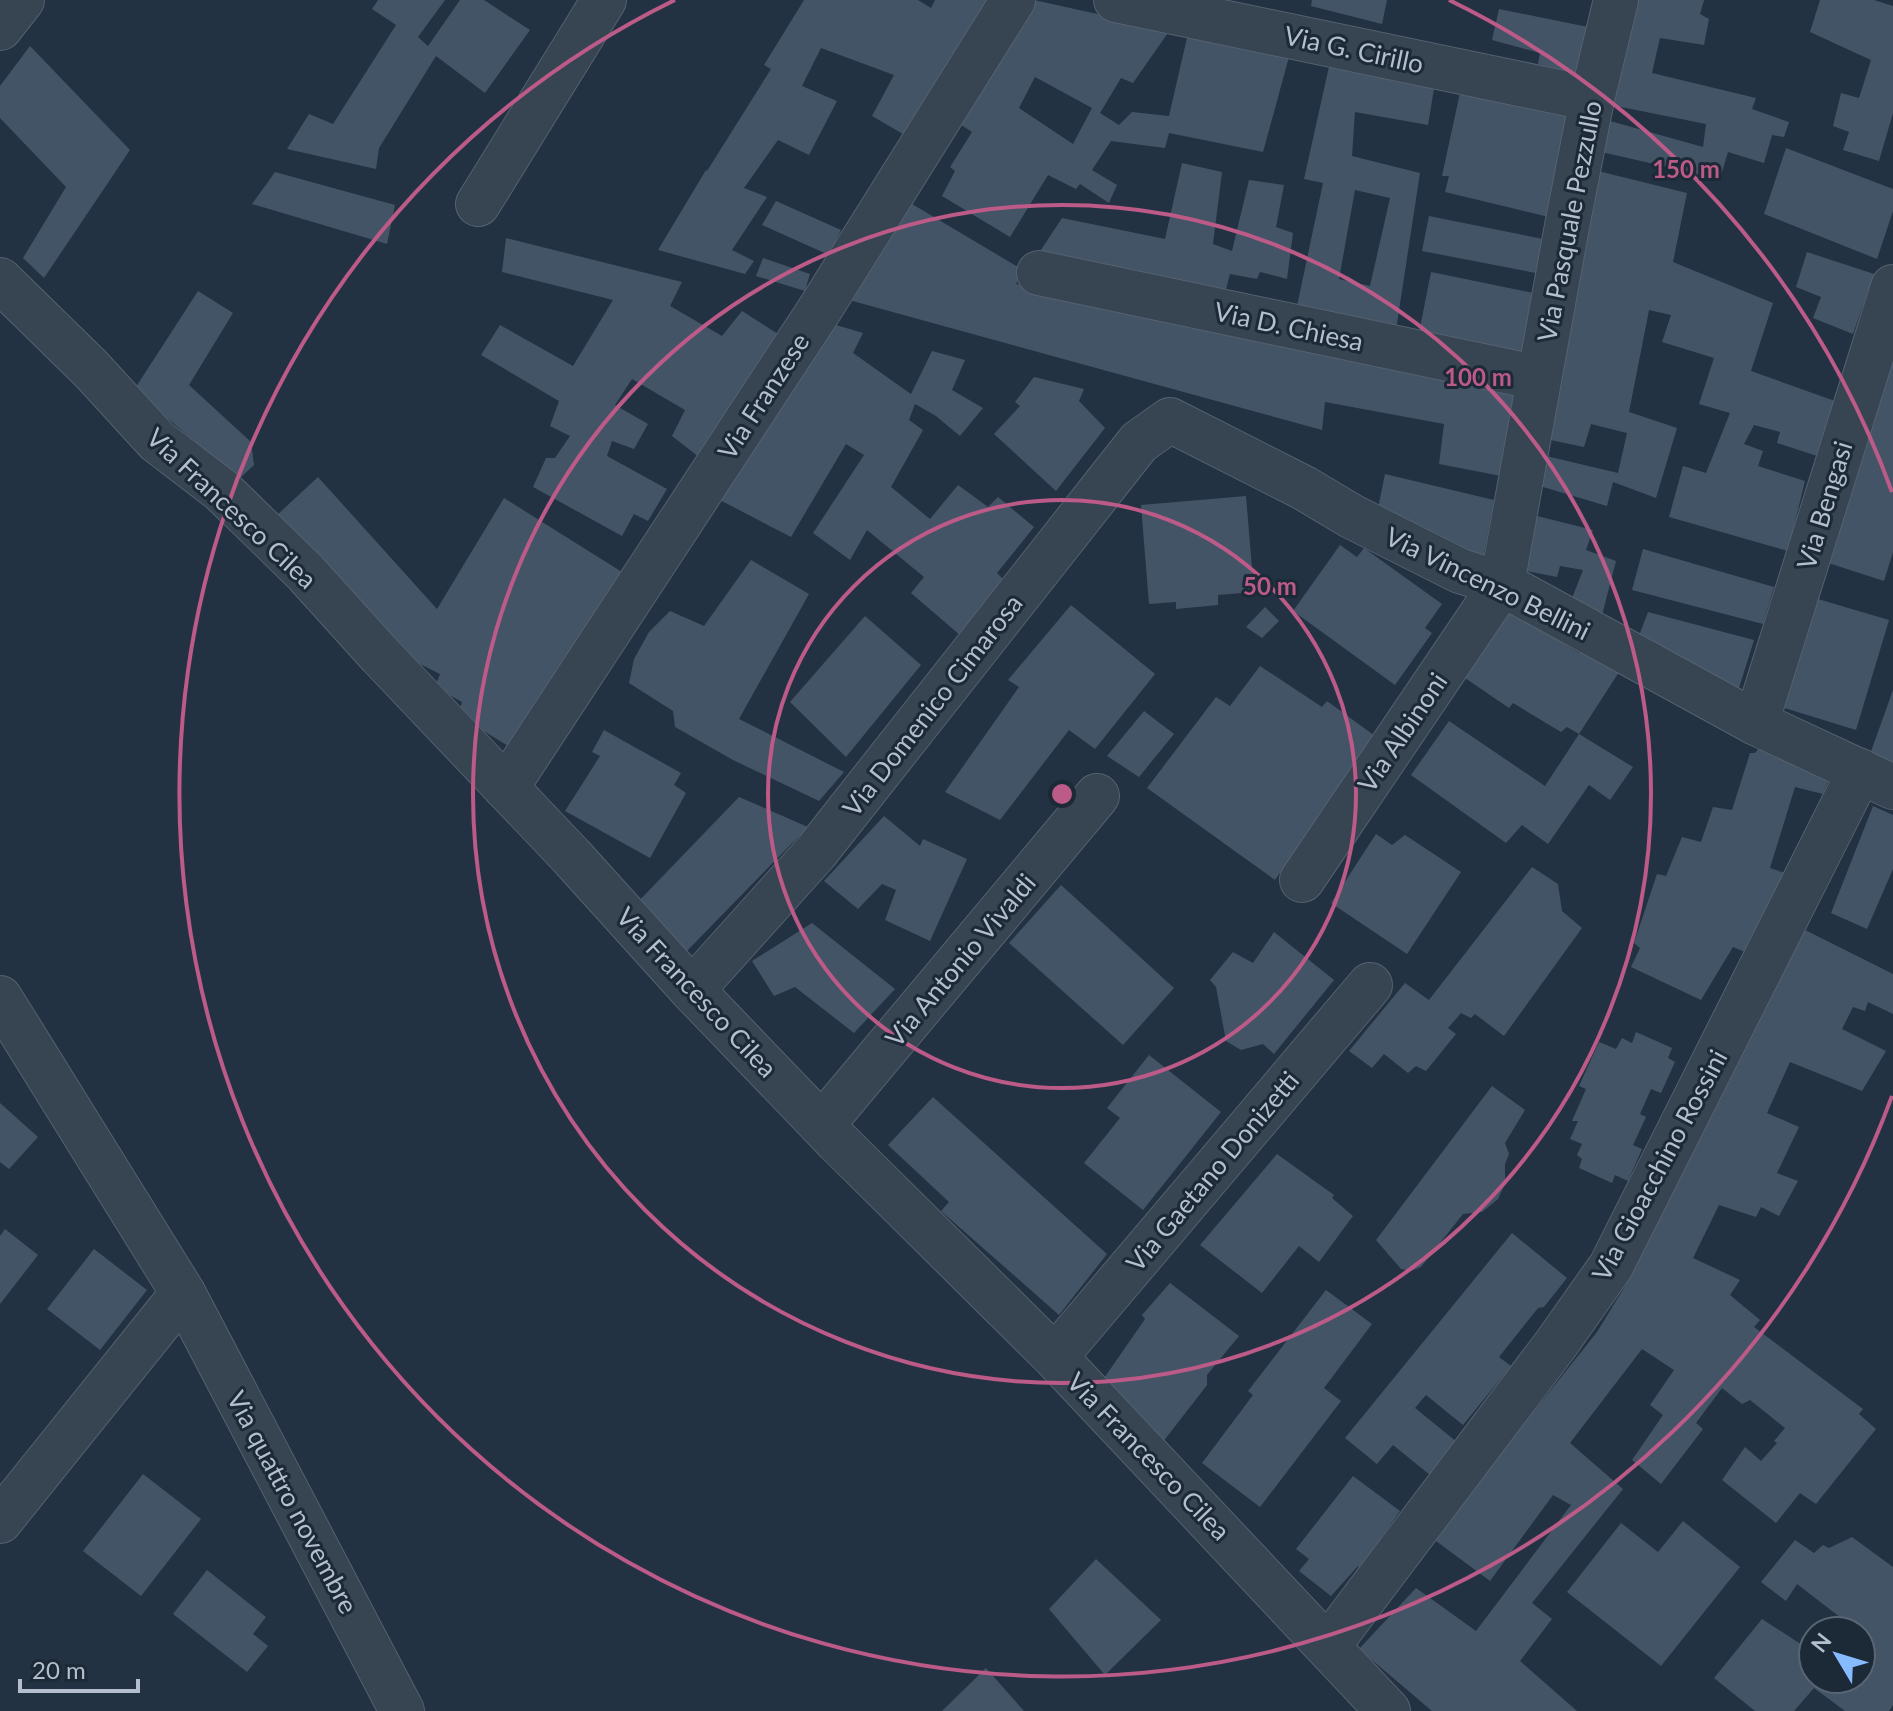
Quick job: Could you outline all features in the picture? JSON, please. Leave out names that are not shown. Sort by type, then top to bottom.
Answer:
[{"type":"street","points":[[0,28],[22,0]]},
{"type":"street","points":[[478,204],[604,0]]},
{"type":"street","name":"Via Franzese","points":[[506,788],[820,309],[1013,0]]},
{"type":"street","name":"Via G. Cirillo","points":[[1116,0],[1592,99]]},
{"type":"street","name":"Via Pasquale Pezzullo","points":[[1502,584],[1592,99],[1616,0]]},
{"type":"street","name":"Via D. Chiesa","points":[[1039,273],[1539,378]]},
{"type":"street","name":"Via Francesco Cilea","points":[[0,280],[91,369],[157,441],[221,490],[305,572],[692,990],[822,1125],[1055,1357],[1388,1711]]},
{"type":"street","name":"Via Bengasi","points":[[1756,723],[1893,287]]},
{"type":"street","name":"Via Vincenzo Bellini","points":[[1170,420],[1460,571],[1502,584],[1756,723],[1876,779]]},
{"type":"street","name":"Via Domenico Cimarosa","points":[[692,990],[816,852],[1139,442],[1170,420]]},
{"type":"street","name":"Via Albinoni","points":[[1302,880],[1502,584]]},
{"type":"street","name":"Via Gioacchino Rossini","points":[[1328,1646],[1556,1344],[1611,1266],[1876,779]]},
{"type":"street","name":"Via Antonio Vivaldi","points":[[822,1125],[1097,796]]},
{"type":"street","name":"Via Gaetano Donizetti","points":[[1055,1357],[1370,985]]},
{"type":"street","name":"Via quattro novembre","points":[[0,998],[183,1293],[402,1711]]},
{"type":"street","points":[[0,1521],[183,1293]]},
{"type":"building","points":[[378,0],[445,0],[418,37],[428,46],[460,0],[484,0],[530,30],[485,93],[436,56],[379,148],[376,169],[287,149],[309,114],[333,124],[396,25],[372,9]]},
{"type":"building","points":[[804,0],[918,0],[931,8],[935,0],[991,0],[903,134],[872,116],[894,75],[821,48],[802,86],[837,101],[809,155],[778,140],[744,188],[767,197],[732,250],[754,261],[745,274],[658,250],[771,69],[764,65]]},
{"type":"building","points":[[1034,0],[1170,30],[1133,83],[1121,78],[1100,113],[1119,125],[1132,112],[1169,116],[1189,29],[1292,46],[1263,152],[1169,133],[1165,148],[1111,141],[1092,170],[1117,185],[1109,203],[1080,184],[1076,189],[1048,175],[1010,237],[942,196],[955,171],[950,167],[972,132],[958,123]],"holes":[[[1035,77],[1092,108],[1073,144],[1019,108]]]},
{"type":"building","points":[[1312,0],[1387,0],[1382,24],[1311,6]]},
{"type":"building","points":[[1627,0],[1704,0],[1700,14],[1709,19],[1704,45],[1660,38],[1652,73],[1756,98],[1752,109],[1789,122],[1784,137],[1772,135],[1764,163],[1728,152],[1720,179],[1597,151],[1603,119],[1703,147],[1706,124],[1606,104]]},
{"type":"building","points":[[1820,0],[1874,0],[1893,6],[1893,113],[1879,161],[1843,150],[1849,132],[1833,126],[1841,93],[1859,98],[1871,60],[1810,32]]},
{"type":"building","points":[[1499,9],[1588,27],[1580,74],[1538,64],[1540,53],[1492,40]]},
{"type":"building","points":[[30,46],[130,150],[44,278],[23,258],[66,187],[0,118],[0,86]]},
{"type":"building","points":[[1330,62],[1435,83],[1428,125],[1355,112],[1352,156],[1420,173],[1396,330],[1296,311],[1323,183],[1304,179]],"holes":[[[1355,190],[1390,198],[1370,286],[1339,279]]]},
{"type":"building","points":[[1461,88],[1573,115],[1549,217],[1445,192],[1449,176],[1442,176]]},
{"type":"building","points":[[1786,148],[1893,189],[1893,211],[1877,259],[1764,214]]},
{"type":"building","points":[[1182,163],[1222,172],[1213,244],[1232,251],[1249,180],[1284,185],[1276,227],[1293,233],[1287,279],[1260,272],[1257,279],[1230,274],[1225,293],[1035,259],[1062,218],[1165,239]]},
{"type":"building","points":[[1594,170],[1687,193],[1673,262],[1773,303],[1751,371],[1835,401],[1817,456],[1777,443],[1780,432],[1754,425],[1744,444],[1763,451],[1758,466],[1805,481],[1788,551],[1669,517],[1683,466],[1706,473],[1730,413],[1699,404],[1714,358],[1662,342],[1671,315],[1649,310],[1629,412],[1677,428],[1656,498],[1613,482],[1607,506],[1533,484],[1542,455],[1618,473],[1627,433],[1591,424],[1584,447],[1541,438]]},
{"type":"building","points":[[275,172],[395,205],[387,244],[252,204]]},
{"type":"building","points":[[902,198],[1023,270],[1016,284],[1516,393],[1501,476],[1439,464],[1444,424],[1325,402],[1322,430],[849,300],[867,275],[858,269]]},
{"type":"building","points":[[776,201],[841,230],[829,255],[762,225]]},
{"type":"building","points":[[1429,216],[1548,240],[1541,274],[1422,251]]},
{"type":"building","points":[[506,238],[682,282],[670,306],[722,336],[742,311],[781,336],[699,457],[672,436],[685,410],[632,379],[615,405],[648,424],[634,449],[612,441],[607,456],[667,489],[648,521],[634,514],[622,536],[533,487],[546,458],[555,458],[570,436],[550,426],[559,401],[481,355],[500,325],[573,366],[613,300],[502,272]]},
{"type":"building","points":[[1807,252],[1874,274],[1853,334],[1813,318],[1821,297],[1796,287]]},
{"type":"building","points":[[763,258],[810,274],[805,291],[756,276]]},
{"type":"building","points":[[1431,272],[1538,294],[1525,360],[1418,338]]},
{"type":"building","points":[[198,291],[233,313],[189,385],[251,442],[254,465],[239,479],[134,390]]},
{"type":"building","points":[[826,322],[863,333],[853,353],[911,394],[932,351],[965,360],[952,390],[983,408],[960,436],[915,404],[909,420],[923,430],[891,487],[930,519],[958,485],[988,507],[998,497],[1034,527],[997,573],[1009,585],[961,636],[911,593],[924,577],[867,530],[850,560],[813,533],[864,455],[846,444],[791,537],[716,498]]},
{"type":"building","points":[[1893,322],[1893,552],[1884,581],[1816,559]]},
{"type":"building","points":[[1034,377],[1084,389],[1079,401],[1105,428],[1056,491],[994,434],[1020,406],[1015,402]]},
{"type":"building","points":[[1385,474],[1494,500],[1483,559],[1378,508]]},
{"type":"building","points":[[318,477],[437,609],[504,498],[622,572],[516,751],[458,715],[462,702],[435,687],[440,674],[412,660],[276,516]]},
{"type":"building","points":[[1246,496],[1254,592],[1218,595],[1218,605],[1176,609],[1176,602],[1149,604],[1141,505]]},
{"type":"building","points":[[1529,514],[1593,530],[1586,550],[1616,561],[1600,623],[1567,611],[1583,570],[1560,566],[1557,577],[1521,570]]},
{"type":"building","points":[[1340,545],[1357,557],[1364,548],[1442,604],[1425,628],[1432,633],[1395,685],[1293,611]]},
{"type":"building","points":[[1643,549],[1774,587],[1763,624],[1632,590]]},
{"type":"building","points":[[751,560],[809,594],[739,719],[844,772],[819,801],[733,760],[675,727],[673,711],[629,683],[634,659],[649,632],[670,611],[704,626]]},
{"type":"building","points":[[1801,594],[1889,620],[1856,730],[1768,703]]},
{"type":"building","points":[[1071,605],[1155,674],[1095,749],[1069,730],[1000,820],[945,792],[1019,687],[1008,680]]},
{"type":"building","points":[[1265,607],[1279,621],[1262,638],[1246,627]]},
{"type":"building","points":[[1510,611],[1579,653],[1584,646],[1621,669],[1579,734],[1567,727],[1561,732],[1513,703],[1509,708],[1465,678]]},
{"type":"building","points":[[1648,612],[1754,640],[1739,688],[1637,641]]},
{"type":"building","points":[[865,616],[921,665],[846,757],[790,702]]},
{"type":"building","points":[[1260,666],[1322,707],[1327,701],[1375,736],[1275,880],[1147,788],[1216,697],[1230,706]]},
{"type":"building","points":[[1893,690],[1893,768],[1869,757]]},
{"type":"building","points":[[1144,711],[1174,734],[1139,777],[1107,756]]},
{"type":"building","points":[[1449,721],[1545,786],[1579,734],[1633,767],[1610,800],[1589,785],[1548,844],[1522,825],[1506,843],[1411,775]]},
{"type":"building","points":[[604,730],[681,773],[674,785],[686,793],[650,858],[565,811],[600,756],[592,752]]},
{"type":"building","points":[[1760,747],[1831,774],[1823,794],[1795,787],[1770,868],[1791,875],[1750,954],[1733,947],[1701,1000],[1631,967],[1640,948],[1634,943],[1657,874],[1666,876],[1682,837],[1701,842],[1713,807],[1732,810],[1750,753],[1755,753]]},
{"type":"building","points":[[739,797],[808,827],[684,954],[634,906]]},
{"type":"building","points":[[1873,806],[1893,815],[1893,869],[1867,929],[1831,913]]},
{"type":"building","points":[[884,816],[920,846],[923,839],[967,859],[930,941],[885,920],[896,890],[882,884],[858,909],[824,881]]},
{"type":"building","points":[[1376,834],[1392,845],[1405,835],[1461,872],[1407,954],[1331,903]]},
{"type":"building","points":[[1532,867],[1558,884],[1562,911],[1582,928],[1504,1036],[1475,1014],[1471,1018],[1461,1013],[1448,1028],[1456,1034],[1426,1071],[1416,1066],[1408,1073],[1384,1054],[1372,1068],[1349,1051],[1405,983],[1429,1000]]},
{"type":"building","points":[[1061,885],[1174,988],[1123,1045],[1009,943]]},
{"type":"building","points":[[812,923],[895,989],[854,1033],[795,987],[774,996],[752,961]]},
{"type":"building","points":[[1801,928],[1893,974],[1893,1014],[1868,1002],[1865,1011],[1853,1007],[1842,1029],[1886,1051],[1862,1091],[1790,1062],[1767,1113],[1799,1127],[1777,1173],[1798,1181],[1779,1216],[1761,1207],[1756,1217],[1719,1205],[1693,1258],[1740,1280],[1730,1295],[1760,1320],[1754,1327],[1863,1409],[1859,1414],[1876,1429],[1816,1504],[1800,1493],[1776,1523],[1722,1480],[1745,1447],[1761,1461],[1785,1428],[1750,1400],[1742,1404],[1722,1388],[1696,1423],[1703,1429],[1661,1484],[1632,1460],[1663,1415],[1650,1405],[1674,1370],[1642,1349],[1570,1443],[1623,1489],[1532,1603],[1552,1619],[1520,1661],[1577,1711],[1432,1711],[1359,1649],[1416,1588],[1476,1631],[1571,1505],[1553,1495],[1490,1581],[1428,1535],[1528,1407],[1534,1411],[1597,1332],[1627,1283]]},
{"type":"building","points":[[1274,932],[1334,980],[1274,1054],[1263,1044],[1241,1050],[1226,1041],[1216,987],[1210,980],[1233,952],[1253,963]]},
{"type":"building","points":[[1636,1032],[1672,1048],[1668,1058],[1675,1062],[1661,1093],[1651,1089],[1640,1114],[1646,1117],[1633,1145],[1642,1149],[1628,1181],[1615,1175],[1612,1183],[1579,1168],[1582,1159],[1577,1155],[1582,1144],[1570,1139],[1578,1121],[1572,1121],[1586,1089],[1579,1086],[1599,1042],[1616,1049],[1622,1038],[1632,1043]]},
{"type":"building","points":[[1149,1055],[1221,1112],[1143,1210],[1084,1163],[1120,1118],[1107,1108]]},
{"type":"building","points":[[1492,1086],[1525,1110],[1505,1143],[1509,1154],[1505,1164],[1505,1184],[1498,1199],[1482,1212],[1463,1214],[1421,1267],[1411,1271],[1401,1269],[1376,1240]]},
{"type":"building","points":[[933,1097],[1107,1254],[1059,1315],[941,1211],[949,1202],[888,1145]]},
{"type":"building","points":[[0,1103],[38,1137],[9,1169],[0,1162]]},
{"type":"building","points":[[1277,1154],[1334,1195],[1332,1198],[1353,1216],[1319,1262],[1299,1246],[1262,1293],[1200,1245]]},
{"type":"building","points":[[5,1229],[38,1255],[0,1304],[0,1236]]},
{"type":"building","points":[[1512,1233],[1567,1278],[1544,1307],[1538,1308],[1499,1357],[1511,1366],[1463,1425],[1426,1395],[1415,1408],[1457,1442],[1430,1475],[1393,1445],[1377,1464],[1345,1438]]},
{"type":"building","points":[[94,1249],[147,1290],[100,1350],[47,1309]]},
{"type":"building","points":[[1170,1283],[1239,1336],[1207,1375],[1207,1385],[1159,1447],[1100,1384],[1145,1319],[1142,1315]]},
{"type":"building","points":[[1326,1290],[1372,1324],[1324,1388],[1341,1401],[1260,1507],[1202,1463],[1253,1395],[1248,1391]]},
{"type":"building","points":[[143,1474],[201,1519],[141,1596],[83,1551]]},
{"type":"building","points":[[1353,1476],[1400,1511],[1360,1568],[1358,1566],[1331,1596],[1299,1571],[1309,1559],[1296,1549]]},
{"type":"building","points":[[1683,1521],[1740,1567],[1661,1666],[1567,1592],[1621,1523],[1658,1552]]},
{"type":"building","points":[[1852,1537],[1893,1567],[1893,1705],[1889,1711],[1845,1711],[1823,1695],[1877,1695],[1877,1615],[1837,1615],[1797,1584],[1786,1601],[1761,1582],[1795,1540],[1814,1553],[1823,1545],[1829,1548]]},
{"type":"building","points":[[1096,1559],[1161,1620],[1105,1675],[1049,1609]]},
{"type":"building","points":[[207,1570],[266,1617],[253,1634],[268,1646],[247,1672],[173,1614]]},
{"type":"building","points":[[1762,1619],[1797,1642],[1797,1695],[1808,1695],[1794,1711],[1755,1711],[1714,1678]]},
{"type":"building","points":[[986,1668],[1024,1711],[942,1711]]}]
